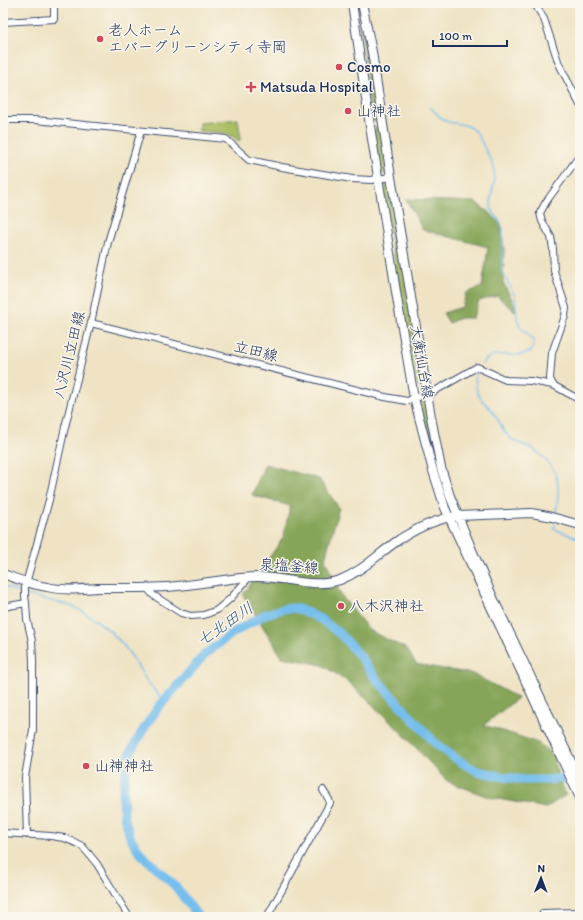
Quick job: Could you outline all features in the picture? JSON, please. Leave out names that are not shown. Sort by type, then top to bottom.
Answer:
[{"type":"main road","name":"大衡仙台線","points":[[352,3],[378,179],[414,398],[433,471],[449,517],[541,705]]},
{"type":"main road","name":"大衡仙台線","points":[[362,3],[372,52],[427,395],[441,468],[450,496],[472,550],[541,705]]},
{"type":"main road","name":"泉塩釜線","points":[[3,574],[26,584],[57,589],[147,588],[248,578],[274,578],[310,583],[328,582],[339,580],[351,575],[366,566],[400,539],[438,520],[449,517],[531,513],[580,525]]},
{"type":"main road","points":[[541,705],[580,780]]},
{"type":"main road","points":[[541,705],[579,797]]},
{"type":"street","points":[[3,22],[54,19],[54,3]]},
{"type":"street","points":[[530,3],[536,6],[544,19],[559,64],[580,105]]},
{"type":"street","points":[[3,120],[35,120],[226,139],[249,160],[352,179],[372,180],[391,177]]},
{"type":"street","points":[[370,126],[383,124]]},
{"type":"street","name":"八沢川立田線","points":[[27,835],[25,777],[33,730],[33,660],[32,641],[26,602],[26,584],[49,500],[65,427],[91,323],[108,242],[141,131]]},
{"type":"street","points":[[580,155],[546,202],[540,213],[542,221],[551,238],[554,271],[566,308],[565,316],[552,353],[550,379],[553,385],[580,400]]},
{"type":"street","name":"立田線","points":[[91,323],[385,398],[403,401],[427,395],[477,367],[506,380],[531,381],[553,385]]},
{"type":"street","points":[[147,588],[153,595],[181,613],[191,616],[204,615],[217,610],[231,598],[248,578]]},
{"type":"street","points":[[3,607],[26,602]]},
{"type":"street","points":[[267,917],[330,803],[330,799],[323,790]]},
{"type":"street","points":[[3,834],[51,836],[64,838],[82,846],[97,864],[129,917]]},
{"type":"street","points":[[543,917],[543,912],[580,912]]},
{"type":"green space","points":[[361,21],[370,63],[379,120],[373,121],[370,109]]},
{"type":"green space","points":[[238,119],[241,139],[239,141],[230,135],[199,131],[199,123]]},
{"type":"green space","points":[[379,127],[387,173],[381,174],[374,128]]},
{"type":"green space","points":[[388,180],[422,386],[415,387],[382,181]]},
{"type":"green space","points":[[406,199],[475,202],[491,214],[501,225],[504,249],[503,282],[515,306],[516,312],[497,296],[479,301],[473,318],[460,318],[449,323],[443,313],[462,307],[466,293],[482,287],[488,247],[423,230]]},
{"type":"green space","points":[[424,401],[440,479],[449,504],[448,505],[439,479],[419,402]]},
{"type":"green space","points":[[265,464],[319,479],[339,508],[325,559],[341,595],[370,631],[407,649],[416,664],[473,674],[518,698],[484,725],[538,743],[556,757],[555,766],[566,795],[546,808],[488,797],[447,781],[401,732],[347,681],[322,665],[282,657],[243,595],[283,538],[290,506],[252,495]]},
{"type":"waterway","points":[[430,107],[440,117],[448,122],[465,125],[477,133],[494,167],[491,209],[503,229],[502,270],[515,296],[517,318],[520,327],[533,339],[534,344],[531,351],[527,353],[518,355],[502,354],[491,356],[482,364]]},
{"type":"waterway","points":[[478,370],[475,381],[478,394],[494,413],[505,432],[513,440],[538,452],[553,470],[558,484],[556,513]]},
{"type":"waterway","points":[[555,525],[554,529],[580,539]]},
{"type":"waterway","points":[[3,586],[24,594]]},
{"type":"waterway","points":[[27,595],[78,609],[111,632],[123,644],[146,680],[164,701]]},
{"type":"waterway","name":"七北田川","points":[[198,917],[176,887],[141,854],[130,837],[124,816],[123,796],[126,768],[131,751],[157,709],[205,654],[233,633],[266,614],[283,609],[295,608],[322,620],[341,635],[359,655],[377,680],[436,744],[459,761],[477,771],[523,780],[565,778],[577,774]]},
{"type":"place","name":"老人ホーム エバーグリーンシティ寺岡","points":[[100,39]]},
{"type":"place","name":"Cosmo","points":[[339,67]]},
{"type":"place","name":"Matsuda Hospital","points":[[251,87]]},
{"type":"place","name":"山神社","points":[[348,111]]},
{"type":"place","name":"八木沢神社","points":[[341,606]]},
{"type":"place","name":"山神神社","points":[[86,766]]}]
